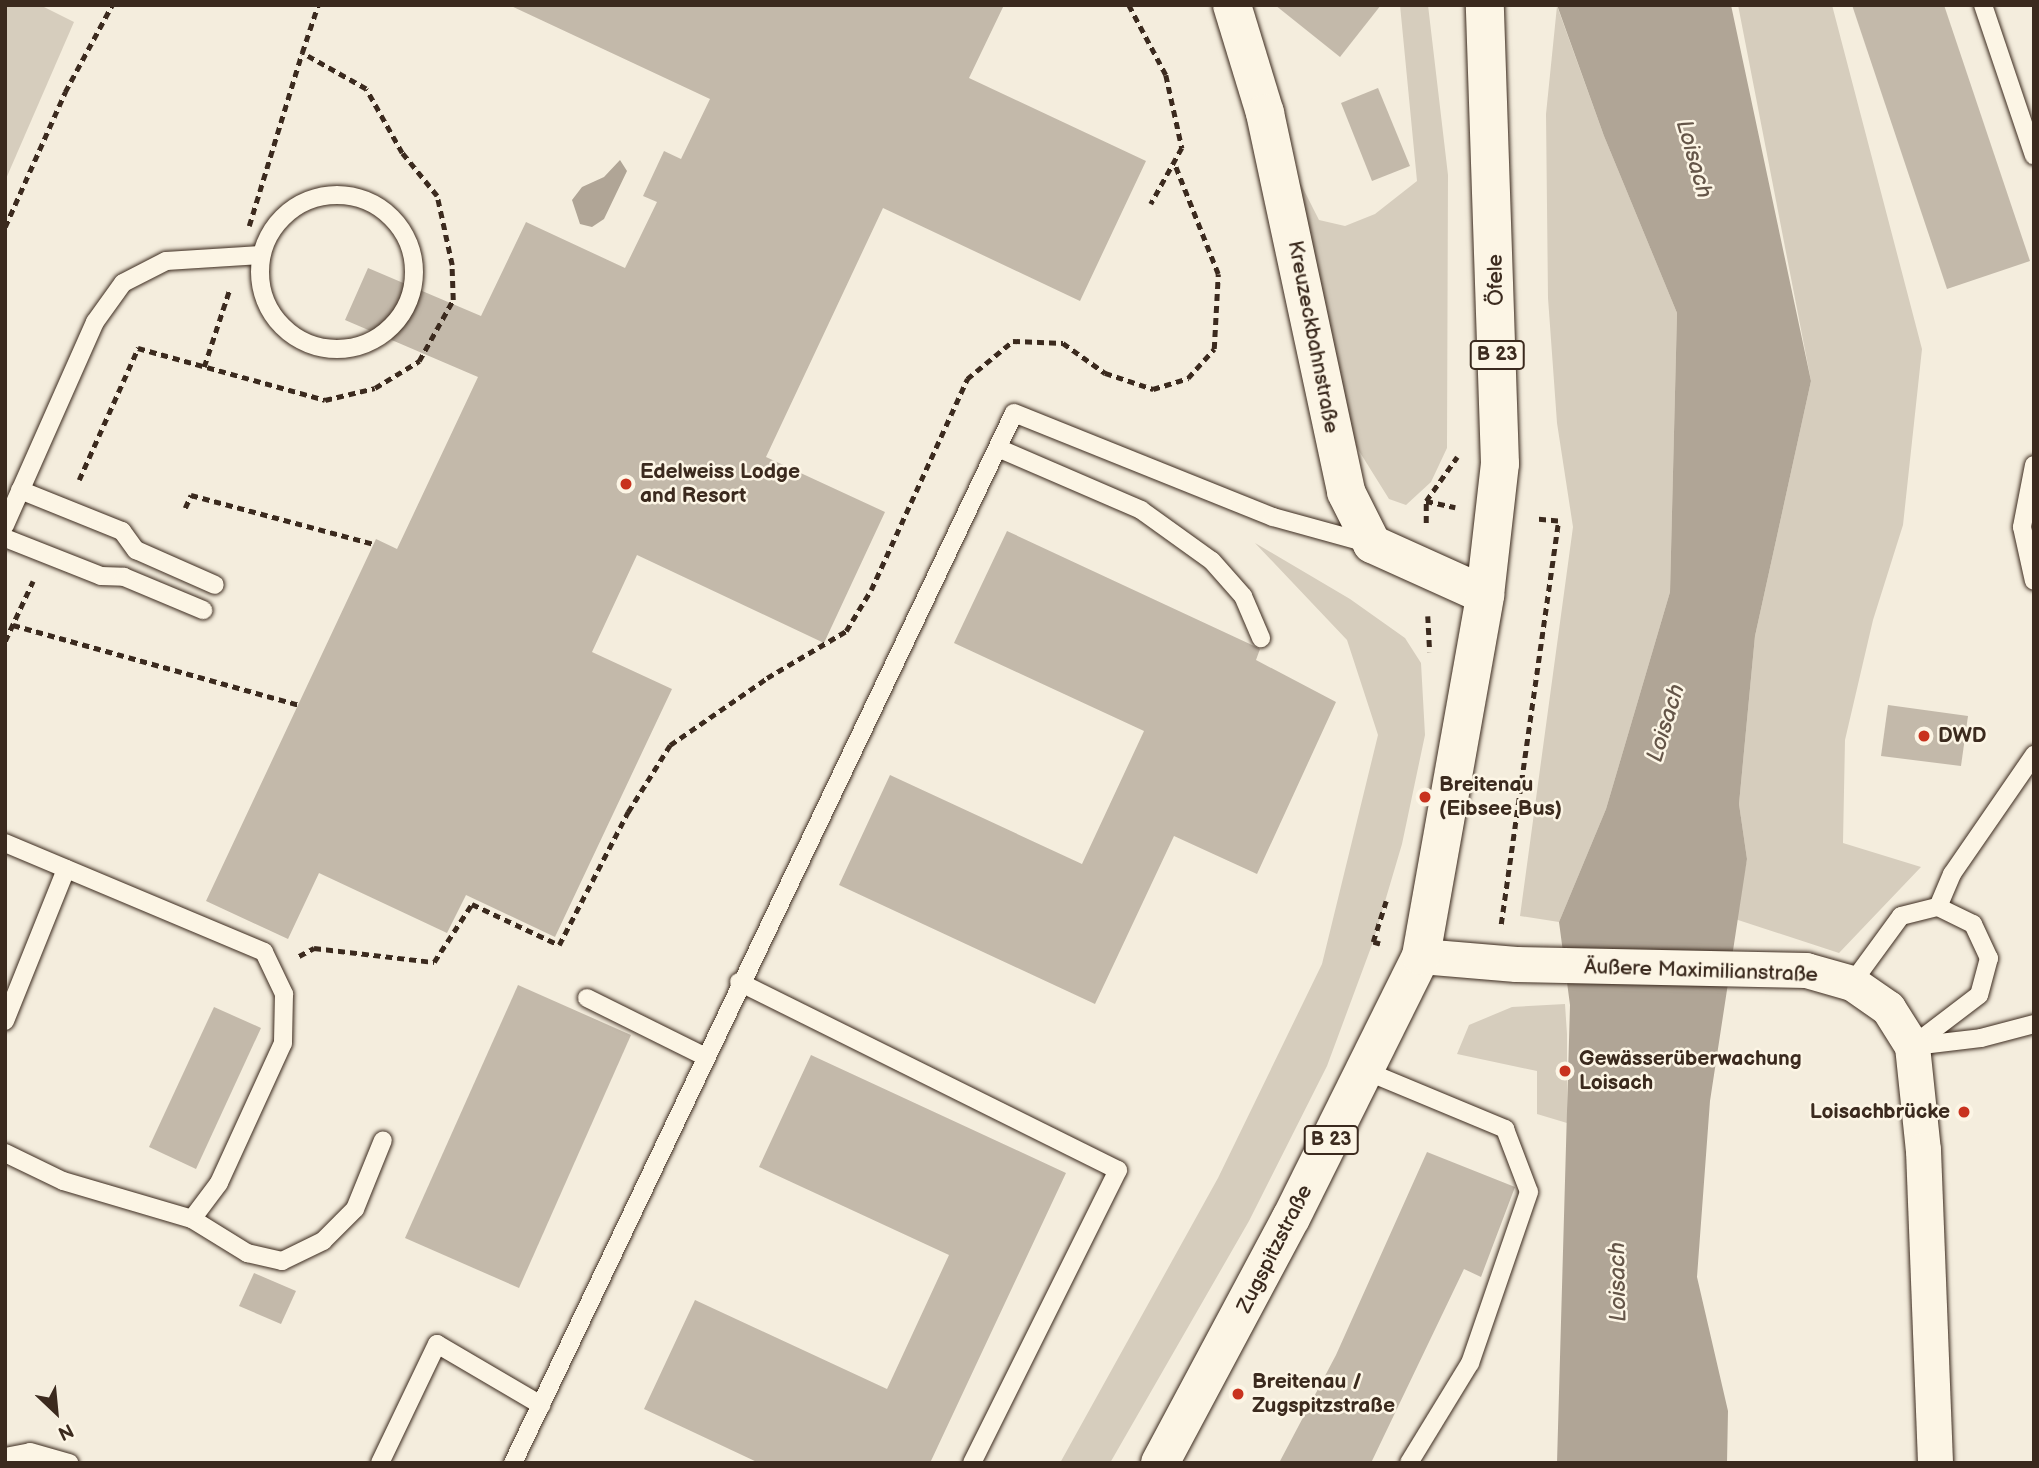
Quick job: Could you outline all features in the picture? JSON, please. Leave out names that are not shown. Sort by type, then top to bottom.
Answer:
[{"type":"main road","name":"Kreuzeckbahnstraße","points":[[1232,5],[1265,113],[1346,492],[1372,544]]},
{"type":"main road","name":"Öfele","points":[[1485,5],[1499,451],[1485,595]]},
{"type":"main road","points":[[1372,544],[1485,595]]},
{"type":"main road","name":"B 23","points":[[1421,956],[1485,595]]},
{"type":"main road","name":"Zugspitzstraße","points":[[1160,1463],[1366,1071],[1421,956]]},
{"type":"street","name":"Äußere Maximilianstraße","points":[[1421,956],[1506,964],[1806,971],[1852,983],[1888,1008],[1912,1046],[1923,1150],[1936,1463]]},
{"type":"lane","points":[[1983,5],[2034,156]]},
{"type":"lane","points":[[340,195],[366,200],[389,214],[405,234],[414,259],[414,285],[406,308],[370,342],[346,349],[321,348],[299,339],[279,324],[266,303],[260,279],[261,255],[272,230],[290,210],[313,198],[340,195]]},
{"type":"lane","points":[[5,525],[95,322],[123,283],[166,261],[261,255]]},
{"type":"lane","points":[[519,1461],[541,1405],[704,1056],[1014,413],[1273,517],[1372,544]]},
{"type":"lane","points":[[998,448],[1141,510],[1212,561],[1243,596],[1261,638]]},
{"type":"lane","points":[[2034,465],[2022,527],[2034,581]]},
{"type":"lane","points":[[20,490],[122,531],[136,550],[215,585]]},
{"type":"lane","points":[[5,538],[101,576],[124,577],[203,610]]},
{"type":"lane","points":[[1938,906],[1952,874],[2034,755]]},
{"type":"lane","points":[[5,843],[264,952],[284,994],[283,1043],[219,1183],[192,1219]]},
{"type":"lane","points":[[5,1021],[66,869]]},
{"type":"lane","points":[[1852,983],[1901,916],[1938,906],[1957,912],[1978,932],[1989,958],[1987,977],[1965,1009],[1912,1046]]},
{"type":"lane","points":[[739,982],[1118,1170],[972,1463]]},
{"type":"lane","points":[[587,998],[704,1056]]},
{"type":"lane","points":[[1912,1046],[1981,1038],[2034,1024]]},
{"type":"lane","points":[[1366,1071],[1504,1129],[1529,1192],[1470,1363],[1409,1463]]},
{"type":"lane","points":[[5,1153],[63,1181],[192,1219],[247,1253],[282,1261],[323,1241],[355,1209],[383,1140]]},
{"type":"lane","points":[[380,1463],[437,1344],[541,1405]]},
{"type":"lane","points":[[5,1457],[30,1452],[69,1463]]},
{"type":"path","points":[[5,227],[65,92],[112,5]]},
{"type":"path","points":[[204,367],[318,5]]},
{"type":"path","points":[[1129,5],[1166,75],[1182,148],[1151,204]]},
{"type":"path","points":[[67,507],[138,348],[325,400],[375,388],[419,361],[453,300],[452,265],[438,196],[402,153],[366,89],[302,53]]},
{"type":"path","points":[[272,969],[314,948],[433,962],[472,904],[559,945],[628,812],[670,745],[766,678],[846,631],[871,590],[967,379],[1013,341],[1063,344],[1105,373],[1153,390],[1188,378],[1214,349],[1218,274],[1174,163]]},
{"type":"path","points":[[185,508],[191,495],[374,544]]},
{"type":"path","points":[[1426,501],[1494,514],[1558,521],[1506,964]]},
{"type":"path","points":[[5,641],[46,554]]},
{"type":"path","points":[[13,625],[299,705]]},
{"type":"shaded area","points":[[5,5],[40,5],[74,22],[5,181]]},
{"type":"shaded area","points":[[1400,5],[1428,5],[1448,175],[1447,448],[1431,482],[1406,505],[1389,499],[1321,390],[1265,113],[1319,220],[1345,226],[1375,214],[1417,181]]},
{"type":"shaded area","points":[[1738,5],[1832,5],[1922,349],[1903,525],[1873,620],[1845,740],[1843,843],[1921,867],[1839,953],[1735,919],[1747,859],[1739,804],[1755,636],[1811,381]]},
{"type":"shaded area","points":[[1557,6],[1604,136],[1677,313],[1670,592],[1606,809],[1559,922],[1520,916],[1573,527],[1557,423],[1548,298],[1546,114]]},
{"type":"shaded area","points":[[1255,543],[1350,599],[1405,638],[1421,663],[1425,735],[1402,844],[1373,942],[1327,1066],[1249,1221],[1110,1463],[1060,1463],[1218,1178],[1322,964],[1378,735],[1347,640]]},
{"type":"shaded area","points":[[1565,1004],[1567,1123],[1537,1114],[1537,1071],[1457,1054],[1469,1025],[1512,1007]]},
{"type":"water","name":"Loisach","points":[[1557,5],[1731,5],[1811,381],[1755,636],[1739,804],[1747,859],[1710,1101],[1697,1277],[1728,1411],[1727,1463],[1557,1463],[1570,1005],[1559,922],[1606,809],[1670,592],[1677,313],[1604,136]]},
{"type":"water","points":[[620,160],[627,171],[604,219],[592,227],[580,224],[572,200],[582,187],[604,177]]},
{"type":"building","name":"Edelweiss Lodge and Resort","points":[[509,5],[1004,5],[969,78],[1146,161],[1080,301],[883,208],[766,457],[885,512],[824,643],[637,555],[592,652],[672,689],[555,937],[466,895],[447,933],[319,873],[288,939],[206,901],[376,539],[397,549],[478,377],[345,320],[368,268],[481,316],[526,222],[625,268],[657,202],[643,196],[664,151],[681,159],[710,99]]},
{"type":"building","points":[[1275,5],[1381,5],[1340,57]]},
{"type":"building","points":[[1852,5],[1944,5],[2030,261],[1947,289]]},
{"type":"building","points":[[1378,88],[1410,166],[1372,181],[1341,103]]},
{"type":"building","points":[[1007,531],[1260,649],[1256,660],[1336,702],[1257,874],[1174,836],[1095,1004],[839,885],[890,775],[1082,864],[1144,731],[954,643]]},
{"type":"building","name":"DWD","points":[[1888,705],[1968,716],[1961,766],[1881,756]]},
{"type":"building","points":[[518,985],[631,1035],[519,1288],[405,1238]]},
{"type":"building","points":[[214,1007],[261,1028],[196,1169],[149,1147]]},
{"type":"building","points":[[811,1055],[1066,1173],[930,1463],[759,1463],[644,1409],[695,1300],[887,1389],[949,1255],[759,1167]]},
{"type":"building","points":[[1427,1152],[1515,1187],[1481,1277],[1464,1269],[1371,1463],[1279,1463],[1336,1355]]},
{"type":"building","points":[[254,1273],[296,1291],[281,1324],[239,1306]]},
{"type":"place","name":"Edelweiss Lodge and Resort","points":[[626,484]]},
{"type":"place","name":"DWD","points":[[1924,736]]},
{"type":"place","name":"Breitenau (Eibsee Bus)","points":[[1425,797]]},
{"type":"place","name":"Gewässerüberwachung Loisach","points":[[1565,1071]]},
{"type":"place","name":"Loisachbrücke","points":[[1964,1112]]},
{"type":"place","name":"Breitenau / Zugspitzstraße","points":[[1238,1394]]}]
